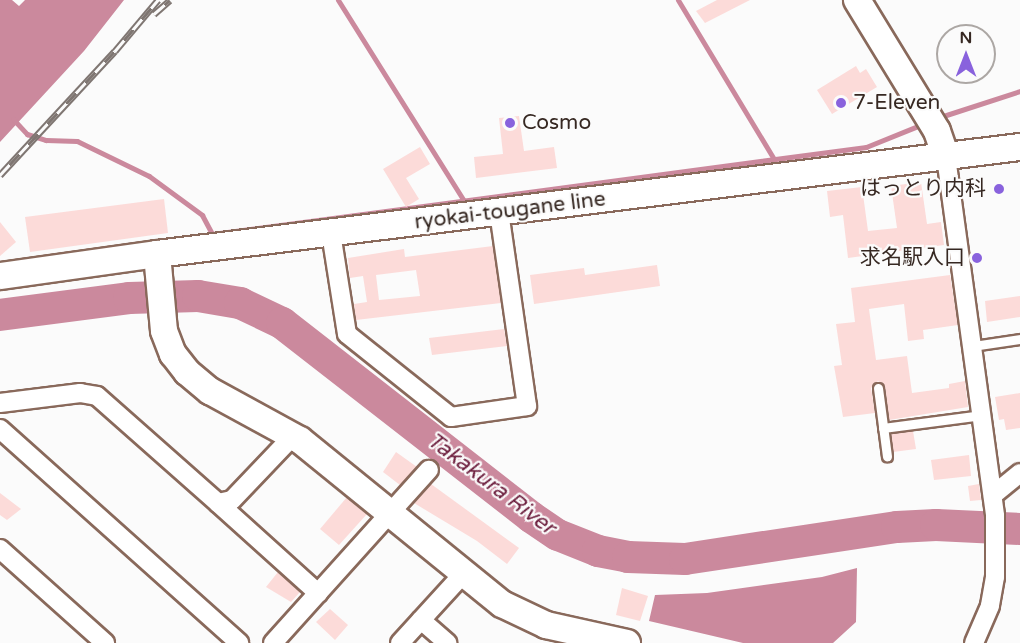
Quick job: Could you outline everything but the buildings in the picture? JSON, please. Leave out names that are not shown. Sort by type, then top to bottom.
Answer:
[{"type":"main road","points":[[857,0],[937,131],[946,157]]},
{"type":"main road","name":"ryokai-tougane line","points":[[0,276],[158,264],[331,233],[1020,147]]},
{"type":"main road","points":[[158,264],[165,331],[173,354],[187,372],[210,391],[293,436],[502,604],[546,625],[627,643]]},
{"type":"street","points":[[946,157],[995,516],[996,553],[990,606],[974,643]]},
{"type":"street","points":[[331,233],[346,334],[451,417],[526,406],[499,212]]},
{"type":"street","points":[[0,403],[80,393],[97,396],[318,593]]},
{"type":"street","points":[[0,429],[239,643]]},
{"type":"street","points":[[218,503],[232,500],[293,436]]},
{"type":"street","points":[[273,643],[429,470]]},
{"type":"street","points":[[993,495],[1020,473]]},
{"type":"street","points":[[0,549],[105,643]]},
{"type":"street","points":[[400,643],[464,573]]},
{"type":"street","points":[[421,620],[447,643]]},
{"type":"lane","points":[[973,346],[1020,339]]},
{"type":"lane","points":[[878,388],[887,456]]},
{"type":"lane","points":[[883,428],[983,415]]},
{"type":"shaded area","points":[[0,0],[12,0],[19,6],[25,0],[124,0],[84,51],[0,142]]},
{"type":"shaded area","points":[[857,568],[856,622],[833,643],[743,643],[649,621],[655,595],[707,593],[822,577]]},
{"type":"waterway","points":[[338,0],[464,201]]},
{"type":"waterway","points":[[678,0],[774,159]]},
{"type":"waterway","points":[[937,118],[1020,91]]},
{"type":"waterway","points":[[13,119],[27,134],[46,140],[77,141],[149,176],[202,215],[212,234],[866,147],[923,124]]},
{"type":"waterway","name":"Takakura River","points":[[0,315],[129,298],[198,296],[240,303],[282,323],[531,517],[558,535],[598,551],[628,557],[685,559],[897,527],[936,525],[1020,529]]},
{"type":"railway","points":[[0,175],[115,51],[158,0]]},
{"type":"railway","points":[[154,14],[170,0]]},
{"type":"place","name":"7-Eleven","points":[[841,103]]},
{"type":"place","name":"Cosmo","points":[[510,123]]},
{"type":"place","name":"はっとり内科","points":[[999,189]]},
{"type":"place","name":"求名駅入口","points":[[977,258]]}]
